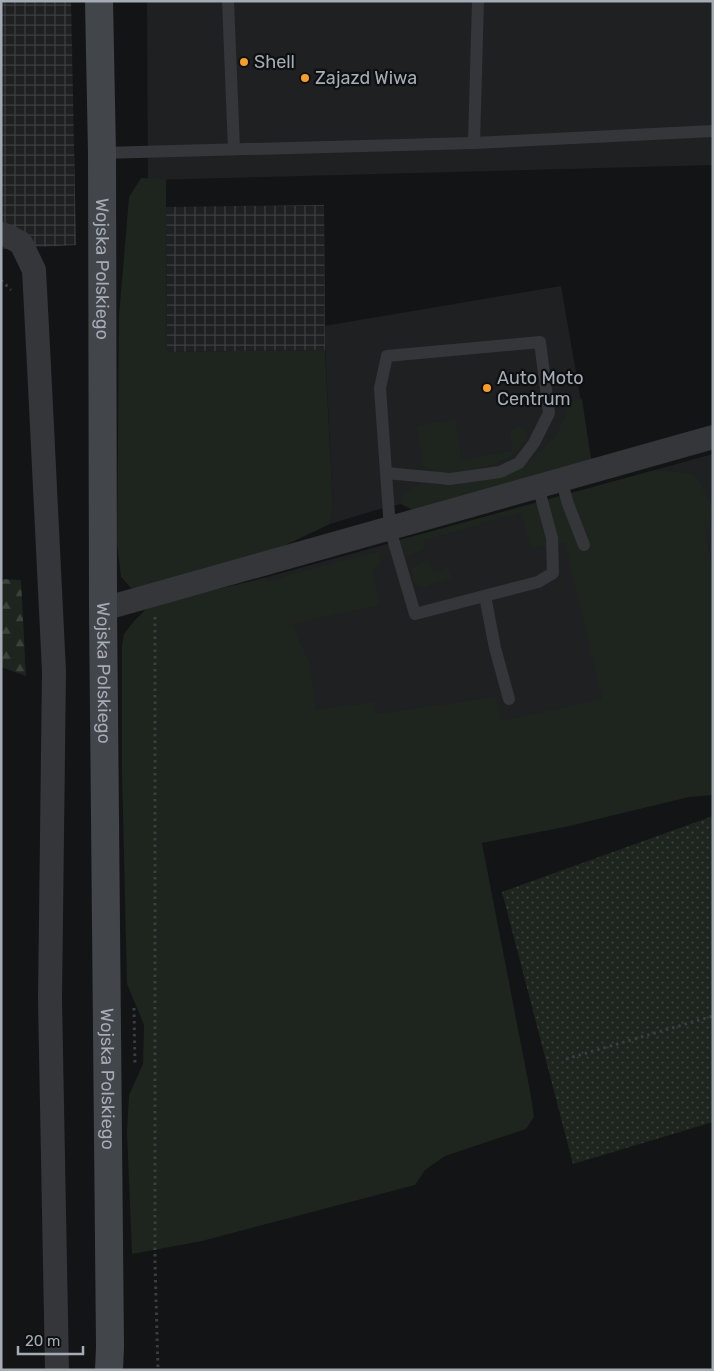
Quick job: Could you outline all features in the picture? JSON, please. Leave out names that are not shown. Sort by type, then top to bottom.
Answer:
[{"type":"main road","name":"Wojska Polskiego","points":[[99,1],[102,152],[103,609],[111,1362]]},
{"type":"street","points":[[1,234],[21,243],[34,270],[40,376],[54,671],[50,999],[57,1370]]},
{"type":"street","points":[[103,609],[713,437]]},
{"type":"lane","points":[[228,1],[234,149]]},
{"type":"lane","points":[[474,143],[478,1]]},
{"type":"lane","points":[[102,152],[474,143],[713,131]]},
{"type":"lane","points":[[386,473],[450,479],[500,472],[519,463],[534,443],[549,413],[540,342],[387,356],[380,388],[386,473],[390,528],[415,614],[538,582],[553,573],[552,538],[538,486]]},
{"type":"lane","points":[[561,479],[568,504],[584,545]]},
{"type":"lane","points":[[485,596],[495,648],[508,699]]},
{"type":"path","points":[[156,594],[155,1262],[158,1370]]},
{"type":"path","points":[[134,1008],[135,1066]]},
{"type":"path","points":[[566,1059],[713,1016]]},
{"type":"shaded area","points":[[1,1],[71,1],[76,245],[1,249]]},
{"type":"shaded area","points":[[147,1],[713,1],[713,165],[148,180]]},
{"type":"shaded area","points":[[324,205],[325,350],[167,352],[166,207]]},
{"type":"shaded area","points":[[561,286],[591,459],[415,511],[401,504],[330,524],[333,507],[324,326]]},
{"type":"shaded area","points":[[713,454],[713,783],[167,904],[163,606]]},
{"type":"green space","points":[[141,178],[166,179],[167,352],[325,350],[333,507],[330,524],[260,557],[150,588],[131,588],[121,577],[117,544],[119,316],[129,197]]},
{"type":"green space","points":[[582,399],[591,459],[415,511],[401,504],[404,495],[421,483],[463,484],[507,474],[516,470],[534,457],[556,435],[566,414],[566,403]]},
{"type":"green space","points":[[455,419],[462,460],[512,451],[510,429],[518,428],[518,425],[524,429],[527,440],[510,456],[481,467],[441,472],[433,471],[423,466],[417,426]]},
{"type":"green space","points":[[655,470],[694,474],[713,507],[713,514],[706,534],[713,572],[713,795],[689,797],[565,827],[482,843],[531,1096],[534,1117],[526,1129],[445,1156],[425,1170],[415,1185],[202,1241],[132,1254],[127,1132],[129,1095],[143,1064],[144,1025],[127,984],[122,774],[122,646],[124,634],[146,609],[164,602],[264,578],[268,581],[379,551],[381,564],[373,569],[380,605],[292,624],[309,661],[316,710],[374,702],[376,714],[495,697],[501,721],[602,699],[565,543],[531,548],[521,512],[423,541],[425,549],[406,556],[399,540]]},
{"type":"green space","points":[[429,560],[432,572],[448,567],[452,578],[426,587],[419,587],[413,581],[412,567]]},
{"type":"green space","points":[[1,579],[21,580],[26,676],[1,667]]},
{"type":"green space","points":[[713,816],[713,1122],[573,1164],[502,892]]},
{"type":"place","name":"Shell","points":[[244,62]]},
{"type":"place","name":"Zajazd Wiwa","points":[[305,78]]},
{"type":"place","name":"Auto Moto Centrum","points":[[487,388]]}]
